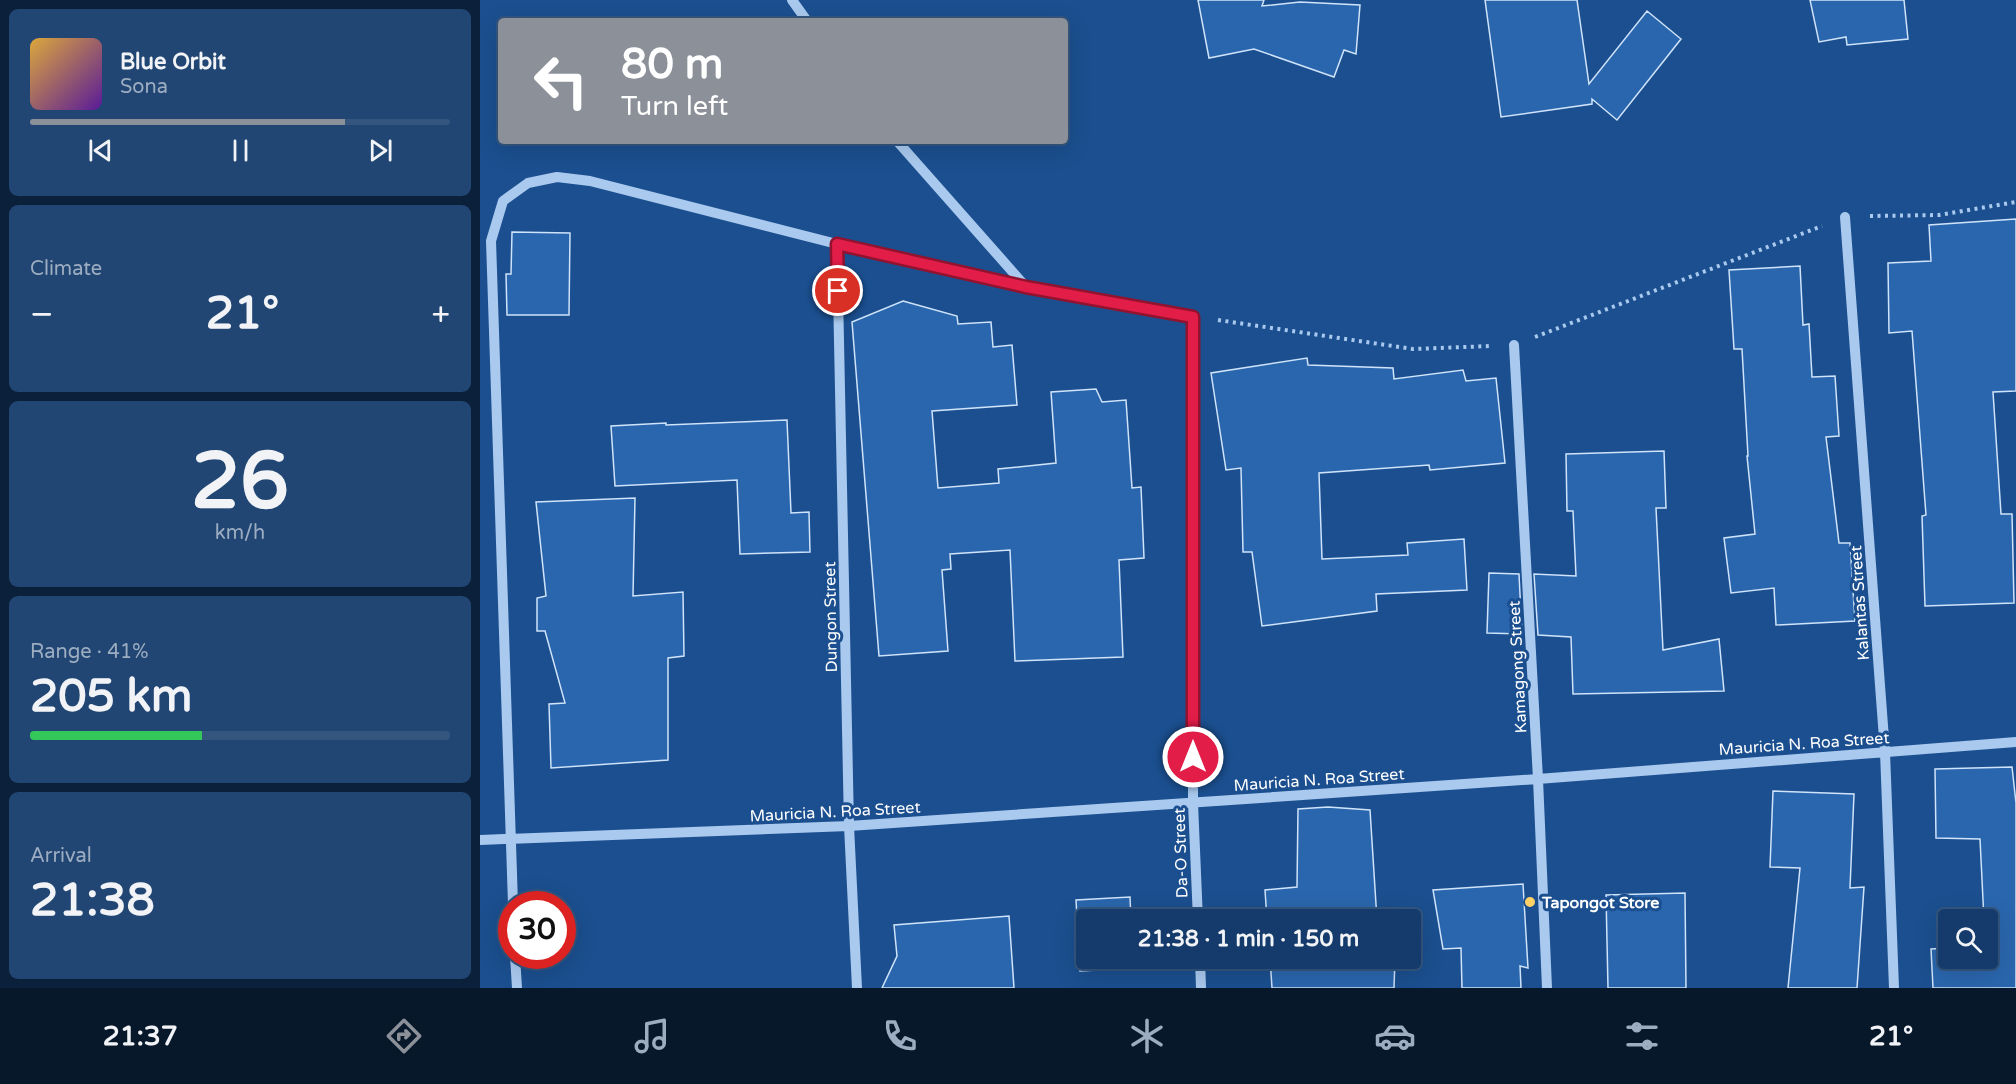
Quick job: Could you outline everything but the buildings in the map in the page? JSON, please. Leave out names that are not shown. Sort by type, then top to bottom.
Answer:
[{"type":"street","points":[[792,0],[805,18]]},
{"type":"street","points":[[900,144],[1026,287]]},
{"type":"street","points":[[512,891],[491,241],[503,201],[528,183],[557,177],[590,181],[837,244],[1026,287],[1193,317]]},
{"type":"street","name":"Kalantas Street","points":[[1845,217],[1886,752],[1894,988]]},
{"type":"street","name":"Dungon Street","points":[[837,244],[849,826],[857,988]]},
{"type":"street","name":"Da-O Street","points":[[1193,317],[1193,803],[1198,909]]},
{"type":"street","name":"Kamagong Street","points":[[1514,345],[1547,988]]},
{"type":"street","name":"Mauricia N. Roa Street","points":[[480,840],[849,826],[1538,779],[2016,742]]},
{"type":"street","points":[[515,969],[516,988]]},
{"type":"street","points":[[1200,969],[1201,988]]},
{"type":"path","points":[[1193,317],[1413,349],[1514,345],[1845,217],[1939,215],[2016,202]]},
{"type":"place","name":"Tapongot Store","points":[[1530,902]]},
{"type":"route","points":[[838,291],[837,244],[1026,287],[1193,317],[1193,757]]}]
